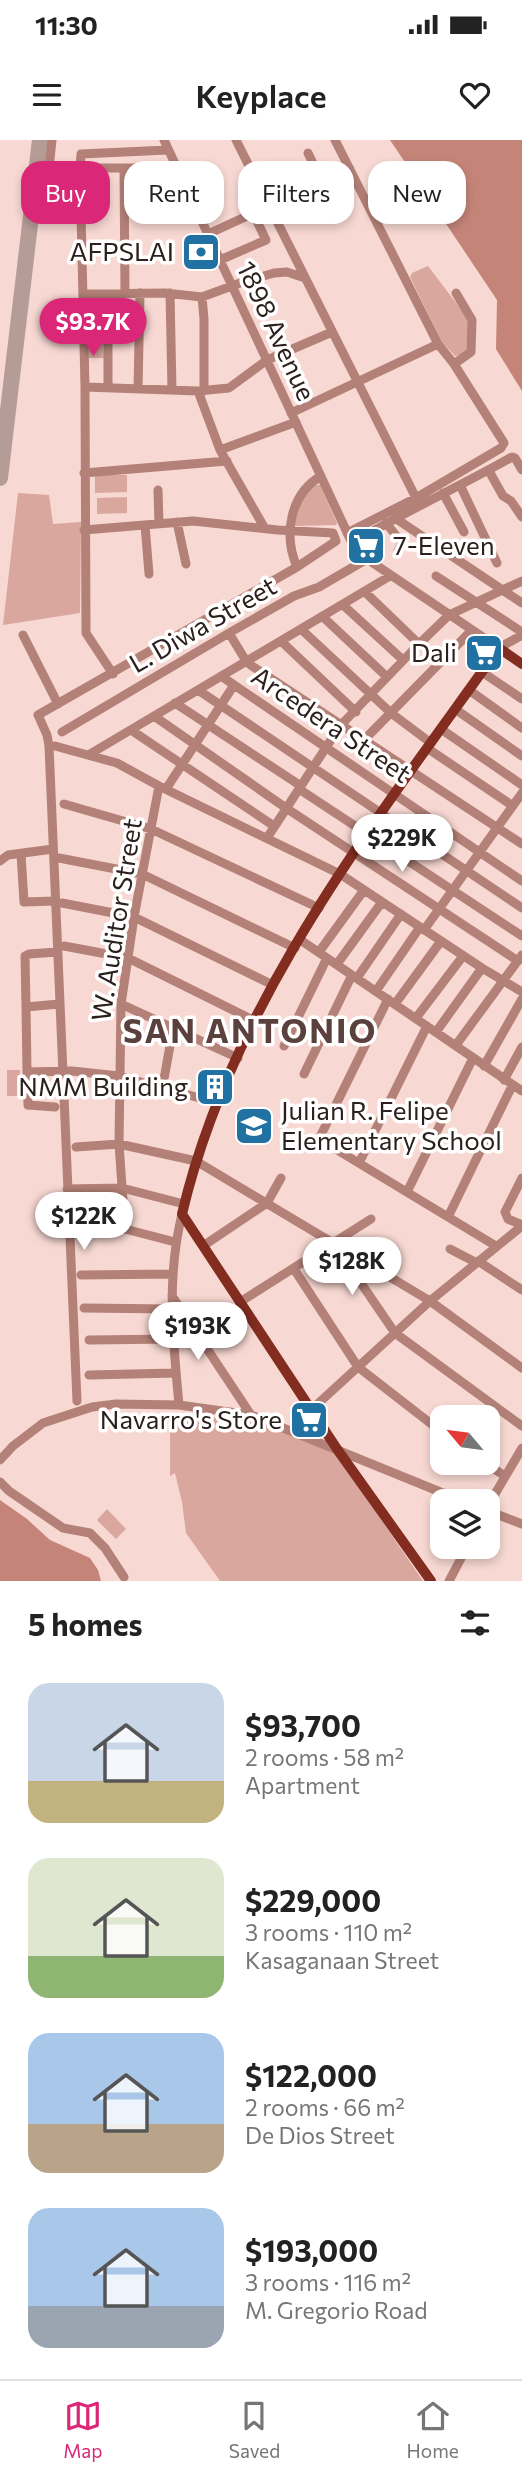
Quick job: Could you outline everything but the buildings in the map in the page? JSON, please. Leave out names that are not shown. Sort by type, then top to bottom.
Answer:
[{"type":"main road","points":[[431,1581],[311,1410],[204,1246],[183,1209],[196,1161],[238,1058],[274,985],[318,908],[499,648],[522,664]]},
{"type":"street","points":[[50,161],[52,140]]},
{"type":"street","name":"1898 Avenue","points":[[164,140],[174,161]]},
{"type":"street","points":[[335,140],[346,161]]},
{"type":"street","points":[[240,141],[249,161]]},
{"type":"street","points":[[81,161],[82,154],[168,150]]},
{"type":"street","points":[[308,153],[312,161]]},
{"type":"street","points":[[110,167],[124,167]]},
{"type":"street","points":[[350,539],[501,448],[503,443],[454,364],[438,344],[354,177]]},
{"type":"street","points":[[208,234],[238,220]]},
{"type":"street","points":[[81,224],[86,633],[113,674]]},
{"type":"street","points":[[124,224],[124,293]]},
{"type":"street","name":"1898 Avenue","points":[[203,224],[350,539],[367,559],[390,576],[499,648]]},
{"type":"street","points":[[220,260],[266,240],[258,224]]},
{"type":"street","points":[[278,224],[416,498]]},
{"type":"street","points":[[83,294],[170,293],[202,297],[274,273],[287,272],[302,276]]},
{"type":"street","points":[[138,389],[140,293]]},
{"type":"street","points":[[170,293],[172,390]]},
{"type":"street","points":[[454,364],[471,352],[472,320],[456,293]]},
{"type":"street","points":[[202,297],[204,319],[201,391],[220,450],[264,527]]},
{"type":"street","points":[[84,322],[101,324],[108,336],[108,388]]},
{"type":"street","points":[[85,387],[201,391],[229,388],[267,360],[332,332]]},
{"type":"street","points":[[220,450],[293,418],[438,344]]},
{"type":"street","points":[[350,539],[489,471],[512,457],[522,470]]},
{"type":"street","points":[[85,473],[227,461]]},
{"type":"street","points":[[489,471],[503,496],[511,501],[522,517]]},
{"type":"street","points":[[297,567],[292,554],[290,531],[296,503],[302,492],[321,476]]},
{"type":"street","points":[[460,485],[497,563]]},
{"type":"street","points":[[159,490],[159,523]]},
{"type":"street","points":[[443,493],[464,532]]},
{"type":"street","points":[[391,520],[402,542],[398,551]]},
{"type":"street","points":[[391,520],[522,603]]},
{"type":"street","points":[[77,1401],[59,1004],[59,902],[53,849],[49,746],[38,715],[297,567],[336,541],[333,533],[193,521],[84,530]]},
{"type":"street","points":[[177,522],[186,564]]},
{"type":"street","points":[[145,525],[149,574]]},
{"type":"street","name":"L. Diwa Street","points":[[62,732],[294,596],[319,587],[367,559]]},
{"type":"street","points":[[90,754],[390,576]]},
{"type":"street","points":[[436,576],[522,634],[499,648]]},
{"type":"street","points":[[267,838],[340,726],[403,660],[449,615],[522,581]]},
{"type":"street","points":[[365,592],[419,644]]},
{"type":"street","points":[[343,605],[403,660]]},
{"type":"street","points":[[323,617],[387,677]]},
{"type":"street","points":[[302,630],[429,746],[513,806]]},
{"type":"street","points":[[363,741],[472,630]]},
{"type":"street","points":[[229,633],[246,661],[363,741],[497,828],[521,840]]},
{"type":"street","points":[[23,635],[58,704]]},
{"type":"street","points":[[282,642],[356,712]]},
{"type":"street","points":[[482,672],[522,699]]},
{"type":"street","name":"Arcedera Street","points":[[221,676],[522,881]]},
{"type":"street","points":[[162,787],[182,765],[234,685]]},
{"type":"street","points":[[198,690],[522,908]]},
{"type":"street","points":[[469,690],[522,728]]},
{"type":"street","points":[[176,703],[522,936]]},
{"type":"street","points":[[455,709],[522,756]]},
{"type":"street","points":[[154,716],[354,853],[520,958],[456,1045]]},
{"type":"street","points":[[441,729],[522,785]]},
{"type":"street","points":[[131,730],[274,826]]},
{"type":"street","points":[[55,746],[124,766],[340,874],[522,992]]},
{"type":"street","name":"W. Auditor Street","points":[[125,1229],[119,1144],[121,1004],[142,874],[162,787]]},
{"type":"street","points":[[376,991],[522,793]]},
{"type":"street","points":[[64,804],[152,830],[318,908]]},
{"type":"street","points":[[0,861],[4,856],[53,849]]},
{"type":"street","points":[[21,854],[24,902],[59,902],[134,918],[274,985]]},
{"type":"street","points":[[59,859],[142,874],[323,955],[522,1091]]},
{"type":"street","points":[[284,1046],[323,955],[364,890]]},
{"type":"street","points":[[337,964],[382,902]]},
{"type":"street","points":[[304,1074],[354,976],[401,914]]},
{"type":"street","points":[[441,941],[391,1001],[319,1139],[496,1246]]},
{"type":"street","points":[[55,1107],[28,1105],[25,956],[29,954],[60,949],[128,958],[255,1021]]},
{"type":"street","points":[[416,1018],[463,956]]},
{"type":"street","points":[[436,1032],[482,968]]},
{"type":"street","points":[[484,1066],[522,999]]},
{"type":"street","points":[[26,1007],[59,1004]]},
{"type":"street","points":[[121,1004],[238,1058]]},
{"type":"street","points":[[359,1163],[427,1026]]},
{"type":"street","points":[[162,1090],[173,1028]]},
{"type":"street","points":[[448,1217],[522,1047]]},
{"type":"street","points":[[407,1192],[473,1058]]},
{"type":"street","points":[[27,1072],[72,1071],[119,1076],[162,1090],[218,1103]]},
{"type":"street","points":[[76,1147],[119,1144],[196,1161],[430,1301],[522,1368]]},
{"type":"street","points":[[204,1246],[267,1203],[281,1178]]},
{"type":"street","points":[[311,1410],[430,1301],[522,1226],[508,1219],[505,1212],[522,1178]]},
{"type":"street","points":[[67,1189],[122,1188],[183,1209],[171,1274],[171,1309],[179,1405]]},
{"type":"street","points":[[240,1302],[371,1219]]},
{"type":"street","points":[[80,1232],[125,1229],[175,1242]]},
{"type":"street","points":[[512,1234],[522,1238]]},
{"type":"street","points":[[333,1243],[395,1333],[522,1426]]},
{"type":"street","points":[[450,1249],[522,1290]]},
{"type":"street","points":[[295,1269],[358,1367],[430,1423]]},
{"type":"street","points":[[81,1275],[171,1274]]},
{"type":"street","points":[[171,1295],[251,1415]]},
{"type":"street","points":[[84,1308],[171,1309]]},
{"type":"street","points":[[89,1340],[173,1339]]},
{"type":"street","points":[[89,1375],[176,1373]]},
{"type":"street","points":[[0,1460],[13,1446],[43,1423],[92,1407],[116,1404],[179,1405],[251,1415],[434,1489]]},
{"type":"street","points":[[498,1489],[522,1448]]},
{"type":"street","points":[[500,1473],[505,1476]]},
{"type":"street","points":[[0,1482],[63,1528],[90,1533],[106,1548],[124,1577]]},
{"type":"street","points":[[500,1516],[522,1524]]},
{"type":"street","points":[[449,1581],[461,1559]]},
{"type":"shaded area","points":[[390,140],[522,140],[522,391],[496,349],[497,300],[446,224],[466,224],[466,161],[404,161]]},
{"type":"shaded area","points":[[428,266],[466,316],[469,325],[467,350],[461,355],[455,356],[442,342],[410,277],[412,273]]},
{"type":"shaded area","points":[[88,332],[103,332],[104,358],[89,358]]},
{"type":"shaded area","points":[[95,475],[127,475],[127,492],[95,493]]},
{"type":"shaded area","points":[[314,485],[320,485],[336,525],[295,526],[300,504]]},
{"type":"shaded area","points":[[18,493],[49,495],[53,524],[81,522],[80,613],[3,625]]},
{"type":"shaded area","points":[[127,497],[127,513],[97,514],[97,498]]},
{"type":"shaded area","points":[[7,1070],[20,1070],[20,1096],[7,1096]]},
{"type":"shaded area","points":[[170,1414],[254,1420],[334,1451],[423,1581],[220,1581],[186,1533],[175,1473],[170,1476]]},
{"type":"shaded area","points":[[0,1500],[50,1540],[90,1558],[101,1581],[0,1581]]},
{"type":"shaded area","points":[[107,1509],[126,1529],[116,1539],[97,1520]]},
{"type":"taxiway","points":[[0,478],[40,140]]},
{"type":"place","name":"AFPSLAI","points":[[201,252]]},
{"type":"place","name":"7-Eleven","points":[[366,546]]},
{"type":"place","name":"Dali","points":[[484,653]]},
{"type":"place","name":"NMM Building","points":[[215,1087]]},
{"type":"place","name":"Julian R. Felipe Elementary School","points":[[254,1126]]},
{"type":"place","name":"Navarro's Store","points":[[309,1420]]},
{"type":"district","name":"SAN ANTONIO","points":[[250,1031]]}]
